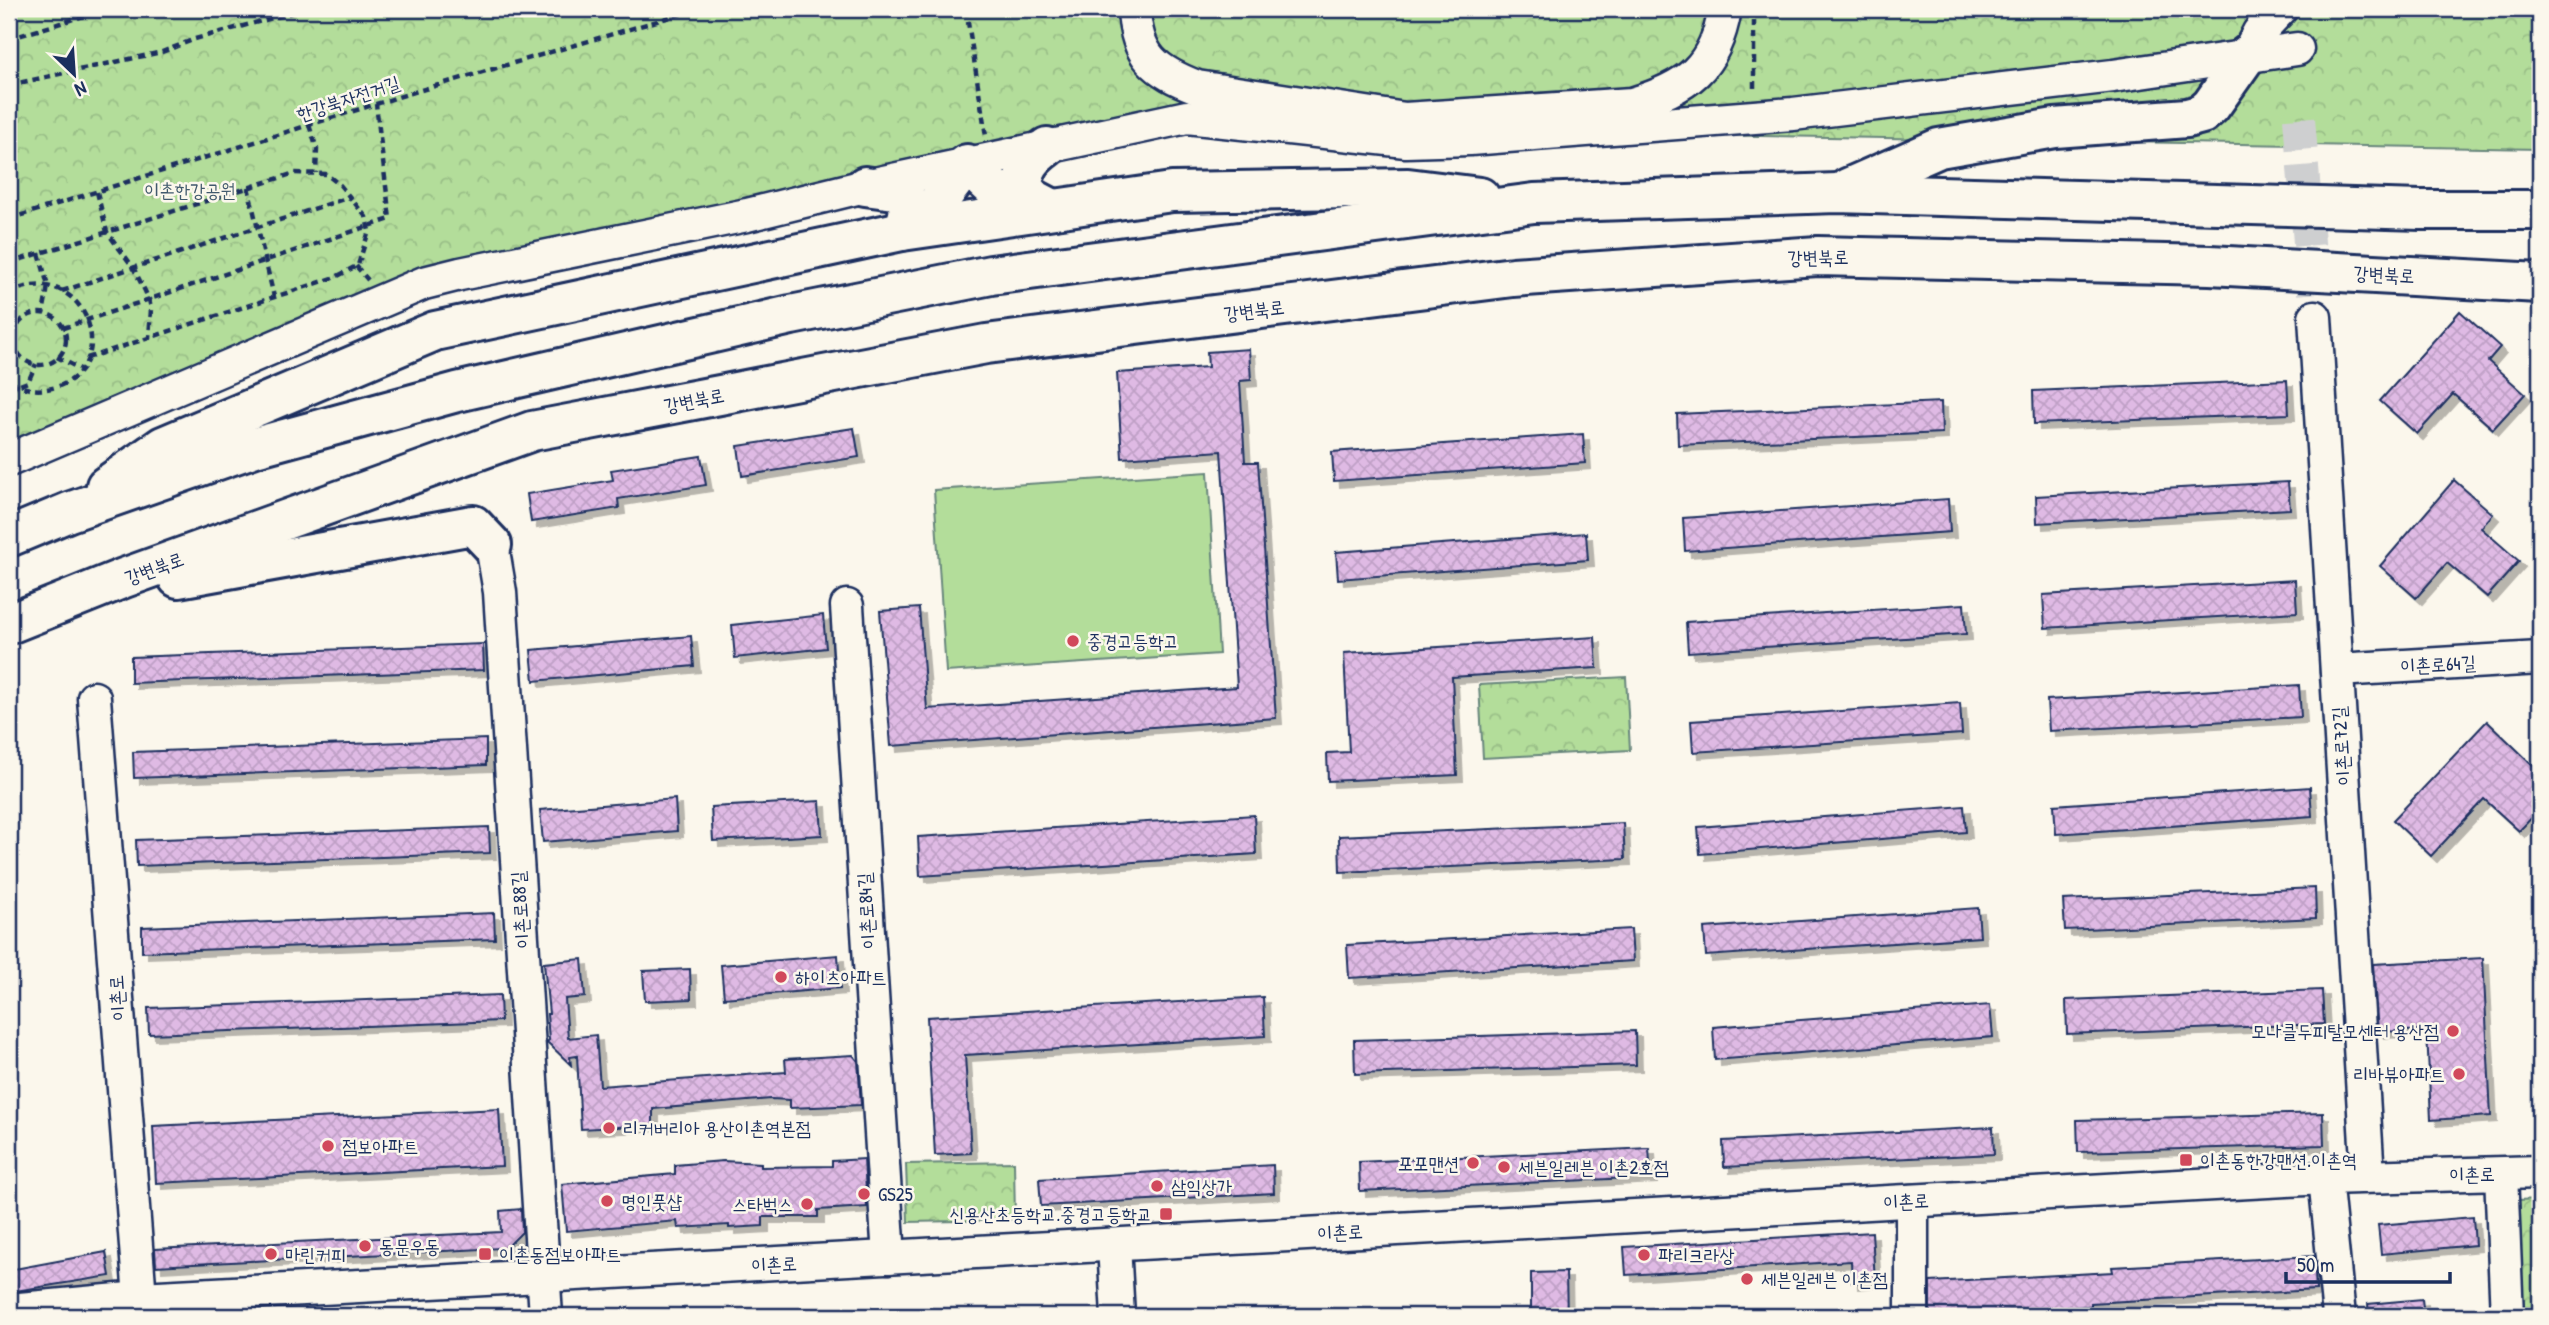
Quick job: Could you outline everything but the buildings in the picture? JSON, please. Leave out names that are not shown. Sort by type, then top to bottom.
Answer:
[{"type":"highway","points":[[1837,193],[1939,148],[2055,128],[2187,118],[2202,114],[2211,106],[2247,55]]},
{"type":"highway","points":[[1035,211],[1032,198],[1023,187],[1024,172],[1032,158],[1047,147]]},
{"type":"highway","points":[[911,229],[978,162],[1035,211]]},
{"type":"highway","points":[[865,186],[902,191],[910,209],[911,229]]},
{"type":"highway","points":[[69,512],[163,446],[435,331],[911,229],[1172,192],[1409,188],[1534,203]]},
{"type":"highway","points":[[9,537],[69,512],[255,447],[457,392],[791,315],[991,275],[1534,203],[1837,193],[2421,210],[2540,210]]},
{"type":"highway","points":[[2421,210],[2540,228]]},
{"type":"highway","name":"강변북로","points":[[9,624],[76,597],[532,431],[986,344],[1513,277],[1818,256],[2210,265],[2540,283]]},
{"type":"highway","points":[[76,597],[473,525],[492,545]]},
{"type":"street","points":[[1134,9],[1139,43],[1152,63],[1172,77],[1197,87],[1405,119],[1632,104],[1661,95],[1687,81],[1707,59],[1720,35],[1725,9]]},
{"type":"street","points":[[2247,55],[2259,32],[2281,9]]},
{"type":"street","points":[[9,460],[424,283],[747,215],[865,186],[1187,117],[1406,141],[1470,139],[1754,117],[2100,77],[2297,49]]},
{"type":"street","name":"이촌로72길","points":[[2315,317],[2368,1176]]},
{"type":"street","name":"이촌로88길","points":[[492,545],[500,592],[546,1316]]},
{"type":"street","name":"이촌로84길","points":[[846,606],[888,1257]]},
{"type":"street","name":"이촌로64길","points":[[2337,670],[2540,658]]},
{"type":"street","name":"이촌로","points":[[94,698],[140,1298]]},
{"type":"street","name":"이촌로","points":[[9,1310],[140,1298],[239,1305],[543,1276],[2325,1178],[2540,1172]]},
{"type":"street","points":[[2501,1174],[2507,1316]]},
{"type":"street","points":[[2325,1178],[2339,1316]]},
{"type":"street","points":[[1912,1201],[1912,1316]]},
{"type":"street","points":[[1114,1245],[1118,1316]]},
{"type":"path","points":[[9,39],[106,9]]},
{"type":"path","points":[[9,85],[162,52],[195,39],[306,9]]},
{"type":"path","name":"한강북자전거길","points":[[9,219],[376,104],[698,9]]},
{"type":"path","points":[[966,9],[978,162]]},
{"type":"path","points":[[1754,9],[1754,117]]},
{"type":"path","points":[[63,328],[390,219],[376,104]]},
{"type":"path","points":[[309,125],[317,149],[316,173]]},
{"type":"path","points":[[9,263],[295,173],[326,174],[366,217],[369,231],[366,247],[358,265],[352,270],[87,358]]},
{"type":"path","points":[[248,187],[274,297]]},
{"type":"path","points":[[97,192],[107,232],[133,267],[149,299],[149,338]]},
{"type":"path","points":[[62,290],[350,197]]},
{"type":"path","points":[[39,254],[48,286],[43,314]]},
{"type":"path","points":[[9,293],[36,284],[62,290],[76,300],[88,320],[91,340],[87,358],[80,369],[73,378],[60,386],[32,390],[9,382]]},
{"type":"path","points":[[37,313],[43,314],[54,317],[63,328],[66,340],[57,357],[44,364],[36,364],[22,357],[16,348],[15,334],[22,320],[37,313]]},
{"type":"path","points":[[9,315],[22,320]]},
{"type":"path","points":[[9,351],[16,348]]},
{"type":"path","points":[[57,357],[80,369]]},
{"type":"path","points":[[9,389],[28,382],[36,364]]},
{"type":"green space","name":"이촌한강공원","points":[[9,9],[2540,9],[2540,149],[1646,134],[1146,134],[405,293],[9,472]]},
{"type":"green space","points":[[1208,472],[1219,654],[946,672],[934,490]]},
{"type":"green space","points":[[1626,677],[1630,750],[1483,758],[1479,685]]},
{"type":"green space","points":[[1014,1162],[1015,1220],[908,1222],[906,1164]]},
{"type":"green space","points":[[2540,1199],[2540,1314],[2524,1315],[2517,1200]]},
{"type":"tunnel","points":[[2299,118],[2315,317]]},
{"type":"place","name":"중경고등학고","points":[[1073,641]]},
{"type":"place","name":"하이츠아파트","points":[[781,977]]},
{"type":"place","name":"모나클두피탈모센터 용산점","points":[[2453,1031]]},
{"type":"place","name":"리바뷰아파트","points":[[2459,1074]]},
{"type":"place","name":"리커버리아 용산이촌역본점","points":[[609,1128]]},
{"type":"place","name":"점보아파트","points":[[328,1146]]},
{"type":"place","name":"이촌동한강맨션.이촌역","points":[[2186,1160]]},
{"type":"place","name":"포포맨션","points":[[1473,1163]]},
{"type":"place","name":"세븐일레븐 이촌2호점","points":[[1504,1167]]},
{"type":"place","name":"삼익상가","points":[[1157,1186]]},
{"type":"place","name":"GS25","points":[[864,1194]]},
{"type":"place","name":"명인풋샵","points":[[607,1201]]},
{"type":"place","name":"스타벅스","points":[[807,1204]]},
{"type":"place","name":"신용산초등학교.중경고등학교","points":[[1166,1214]]},
{"type":"place","name":"동문우동","points":[[365,1246]]},
{"type":"place","name":"마린커피","points":[[271,1254]]},
{"type":"place","name":"이촌동점보아파트","points":[[485,1254]]},
{"type":"place","name":"파리크라상","points":[[1644,1255]]},
{"type":"place","name":"세븐일레븐 이촌점","points":[[1747,1279]]}]
